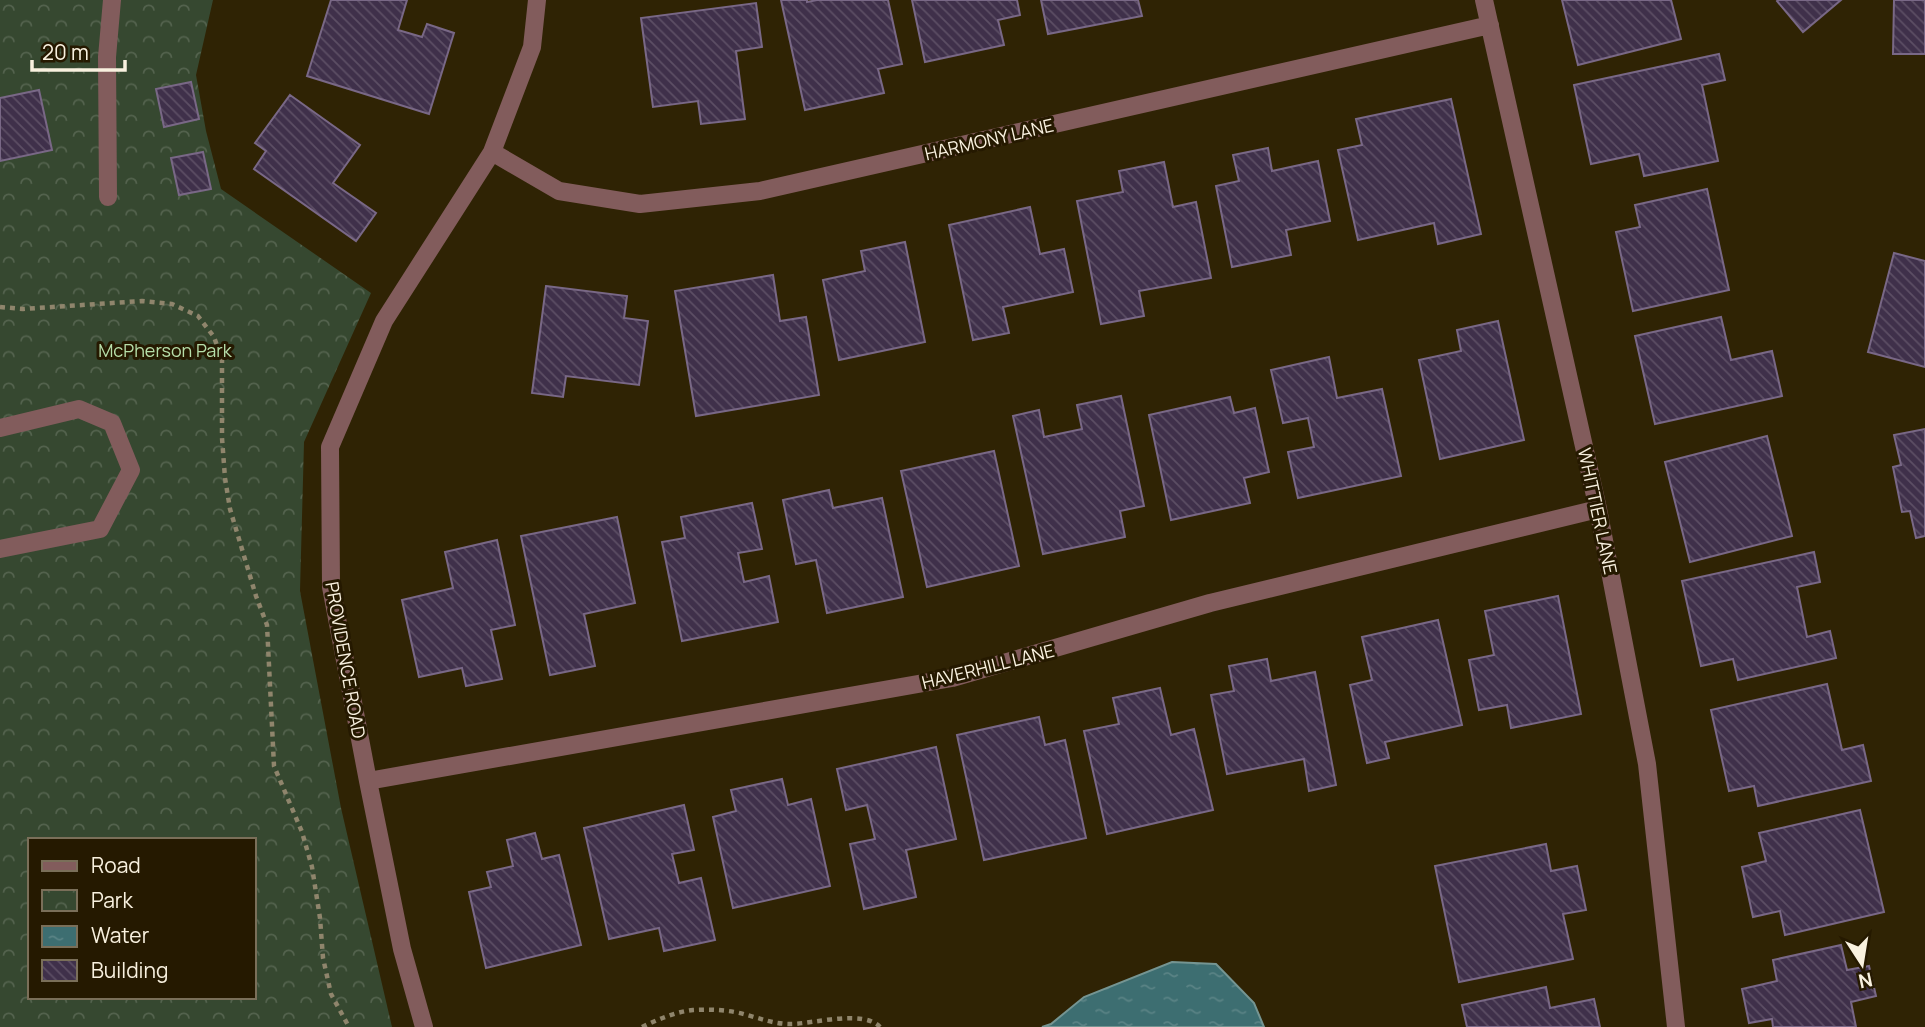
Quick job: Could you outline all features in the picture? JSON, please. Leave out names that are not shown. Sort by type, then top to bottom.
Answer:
[{"type":"street","points":[[108,197],[107,57],[111,0]]},
{"type":"street","name":"PROVIDENCE ROAD","points":[[424,1027],[402,950],[331,587],[330,447],[384,321],[492,152],[532,47],[537,0]]},
{"type":"street","name":"WHITTIER LANE","points":[[1485,0],[1598,509],[1647,764],[1676,1027]]},
{"type":"street","name":"HARMONY LANE","points":[[492,152],[559,191],[640,204],[760,191],[1490,25]]},
{"type":"street","points":[[0,428],[79,409],[112,423],[131,471],[100,530],[0,549]]},
{"type":"street","name":"HAVERHILL LANE","points":[[368,781],[952,678],[1209,603],[1598,509]]},
{"type":"path","points":[[0,307],[23,309],[142,301],[172,304],[198,316],[214,337],[222,360],[222,438],[230,509],[267,625],[274,766],[302,832],[312,867],[323,958],[331,994],[349,1027]]},
{"type":"path","points":[[642,1027],[677,1012],[697,1010],[745,1014],[769,1022],[790,1024],[862,1018],[880,1027]]},
{"type":"path","points":[[769,1022],[775,1027]]},
{"type":"green space","name":"McPherson Park","points":[[0,0],[213,0],[196,75],[206,131],[221,189],[371,293],[304,442],[300,591],[341,808],[392,1027],[0,1027]]},
{"type":"water","points":[[1172,962],[1216,964],[1254,1003],[1264,1027],[1042,1027],[1051,1024],[1084,997]]},
{"type":"building","points":[[331,0],[407,0],[398,30],[422,37],[427,24],[454,33],[429,114],[307,76]]},
{"type":"building","points":[[781,0],[888,0],[902,64],[878,69],[884,93],[805,110]]},
{"type":"building","points":[[912,0],[1017,0],[1020,15],[998,20],[1004,45],[925,62]]},
{"type":"building","points":[[1041,0],[1138,0],[1142,16],[1048,34]]},
{"type":"building","points":[[1562,0],[1671,0],[1681,39],[1578,65]]},
{"type":"building","points":[[1778,0],[1841,0],[1803,32]]},
{"type":"building","points":[[1894,0],[1925,0],[1925,54],[1893,54]]},
{"type":"building","points":[[756,3],[762,47],[736,51],[745,119],[701,124],[698,101],[653,107],[641,18]]},
{"type":"building","points":[[1719,54],[1725,80],[1702,85],[1718,161],[1644,176],[1639,154],[1591,164],[1574,85]]},
{"type":"building","points":[[191,82],[199,119],[164,127],[156,89]]},
{"type":"building","points":[[39,90],[52,150],[0,161],[0,98]]},
{"type":"building","points":[[290,95],[360,145],[333,183],[376,213],[356,241],[254,169],[266,151],[255,143]]},
{"type":"building","points":[[1451,99],[1481,234],[1438,244],[1434,223],[1358,240],[1338,150],[1362,145],[1356,119]]},
{"type":"building","points":[[1268,148],[1272,171],[1318,161],[1330,221],[1286,230],[1291,255],[1232,267],[1216,186],[1239,181],[1233,155]]},
{"type":"building","points":[[203,152],[211,189],[179,195],[171,158]]},
{"type":"building","points":[[1164,162],[1173,207],[1196,202],[1211,278],[1139,291],[1144,316],[1101,324],[1077,201],[1123,192],[1119,171]]},
{"type":"building","points":[[1707,189],[1729,290],[1633,311],[1616,232],[1640,227],[1635,205]]},
{"type":"building","points":[[1030,207],[1040,254],[1064,249],[1073,292],[1003,307],[1009,333],[973,340],[949,225]]},
{"type":"building","points":[[905,242],[925,342],[839,360],[823,280],[865,271],[861,251]]},
{"type":"building","points":[[1894,253],[1925,261],[1925,367],[1868,352]]},
{"type":"building","points":[[773,275],[780,321],[806,317],[819,395],[696,416],[675,291]]},
{"type":"building","points":[[546,286],[627,296],[624,318],[648,321],[639,385],[566,376],[563,397],[532,393]]},
{"type":"building","points":[[1721,317],[1731,360],[1772,351],[1782,396],[1655,424],[1635,336]]},
{"type":"building","points":[[1498,321],[1524,440],[1440,459],[1419,360],[1461,351],[1457,330]]},
{"type":"building","points":[[1329,357],[1337,398],[1382,389],[1401,476],[1298,498],[1288,452],[1314,447],[1308,418],[1283,423],[1271,370]]},
{"type":"building","points":[[1121,396],[1144,506],[1120,511],[1125,537],[1043,554],[1013,416],[1039,410],[1044,437],[1082,429],[1077,405]]},
{"type":"building","points":[[1230,397],[1234,413],[1255,408],[1269,472],[1244,478],[1250,503],[1171,520],[1149,415]]},
{"type":"building","points":[[1925,429],[1925,536],[1916,538],[1910,511],[1902,512],[1893,467],[1901,465],[1894,435]]},
{"type":"building","points":[[1767,436],[1792,536],[1690,562],[1665,462]]},
{"type":"building","points":[[994,451],[1019,566],[927,587],[901,471]]},
{"type":"building","points":[[829,490],[833,508],[882,498],[903,597],[827,613],[816,560],[796,564],[783,500]]},
{"type":"building","points":[[752,503],[762,549],[738,553],[744,582],[769,576],[778,622],[682,641],[662,542],[685,538],[681,517]]},
{"type":"building","points":[[617,517],[635,603],[584,614],[595,666],[550,675],[521,536]]},
{"type":"building","points":[[497,540],[515,625],[491,630],[502,679],[466,686],[462,668],[419,677],[402,600],[453,588],[445,552]]},
{"type":"building","points":[[1814,552],[1820,582],[1797,587],[1807,637],[1830,631],[1836,658],[1738,680],[1733,659],[1701,666],[1682,581]]},
{"type":"building","points":[[1558,596],[1581,714],[1511,728],[1507,705],[1479,710],[1469,660],[1494,655],[1485,611]]},
{"type":"building","points":[[1438,620],[1462,725],[1385,742],[1389,758],[1367,763],[1350,685],[1372,680],[1362,637]]},
{"type":"building","points":[[1267,659],[1271,681],[1315,672],[1336,785],[1309,791],[1304,759],[1227,774],[1211,695],[1234,691],[1229,666]]},
{"type":"building","points":[[1827,684],[1842,750],[1863,745],[1871,781],[1758,806],[1754,786],[1729,791],[1711,710]]},
{"type":"building","points":[[1160,688],[1171,735],[1194,729],[1213,810],[1107,834],[1084,731],[1119,724],[1113,698]]},
{"type":"building","points":[[1039,717],[1045,745],[1065,740],[1086,838],[984,860],[957,735]]},
{"type":"building","points":[[936,747],[956,839],[906,850],[916,897],[864,909],[850,844],[875,839],[867,805],[846,810],[837,769]]},
{"type":"building","points":[[782,779],[788,805],[811,799],[830,886],[733,908],[713,817],[736,811],[731,790]]},
{"type":"building","points":[[684,805],[694,850],[672,854],[679,883],[701,878],[715,940],[664,951],[659,928],[609,939],[584,828]]},
{"type":"building","points":[[1860,810],[1884,912],[1785,935],[1780,911],[1753,917],[1742,867],[1766,861],[1759,833]]},
{"type":"building","points":[[535,833],[542,859],[559,855],[581,945],[486,968],[469,892],[491,887],[487,872],[513,866],[507,840]]},
{"type":"building","points":[[1546,844],[1551,871],[1577,866],[1586,910],[1563,914],[1573,959],[1459,982],[1435,866]]},
{"type":"building","points":[[1841,945],[1847,970],[1869,966],[1876,996],[1851,1002],[1856,1027],[1773,1027],[1772,1019],[1749,1023],[1742,989],[1777,981],[1773,960]]},
{"type":"building","points":[[1546,987],[1550,1008],[1594,999],[1600,1027],[1467,1027],[1462,1005]]}]
